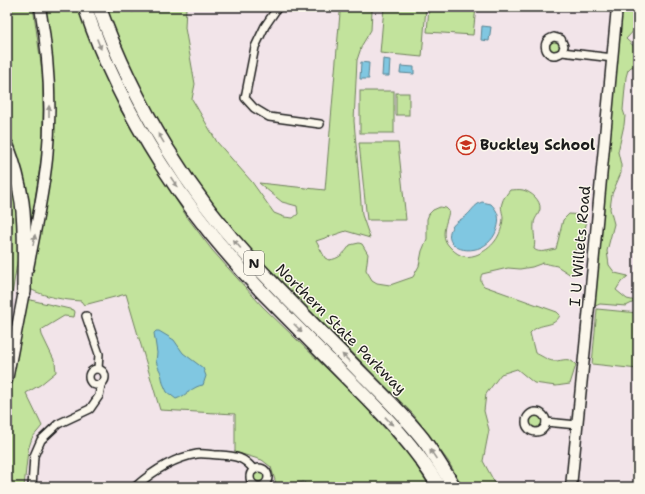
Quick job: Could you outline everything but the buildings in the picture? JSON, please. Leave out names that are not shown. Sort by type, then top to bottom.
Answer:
[{"type":"highway","name":"Northern State Parkway","points":[[85,7],[106,62],[126,102],[159,161],[193,210],[225,251],[256,285],[397,429],[439,487]]},
{"type":"highway","name":"Northern State Parkway","points":[[100,7],[124,69],[144,109],[167,147],[205,203],[262,273],[402,414],[429,448],[454,487]]},
{"type":"highway","points":[[7,146],[17,176],[23,209],[25,233],[24,292]]},
{"type":"street","points":[[7,380],[41,204],[49,137],[48,70],[40,7]]},
{"type":"street","points":[[278,7],[264,26],[255,47],[245,98],[254,108],[269,117],[320,124]]},
{"type":"street","name":"I U Willets Road","points":[[571,487],[617,7]]},
{"type":"street","points":[[562,52],[613,58]]},
{"type":"street","points":[[86,316],[98,354],[98,369]]},
{"type":"street","points":[[32,487],[34,456],[41,440],[58,424],[90,409],[99,396],[101,385],[105,381],[106,376],[103,371],[98,369],[91,372],[89,378],[93,384],[101,385]]},
{"type":"street","points":[[546,422],[577,425]]},
{"type":"street","points":[[135,487],[150,474],[170,462],[198,454],[241,458],[248,462],[254,470]]},
{"type":"green space","points":[[7,7],[33,7],[43,78],[43,147],[32,218],[28,232],[24,187],[7,130]]},
{"type":"green space","points":[[43,7],[77,7],[121,111],[187,217],[212,250],[262,306],[357,398],[409,455],[430,487],[309,487],[304,482],[277,487],[271,467],[262,460],[235,452],[235,414],[160,410],[126,294],[84,305],[81,301],[55,298],[30,289],[29,286],[47,184]]},
{"type":"green space","points":[[104,7],[128,7],[132,12],[136,11],[136,7],[186,7],[185,28],[195,84],[192,99],[217,142],[252,182],[274,213],[284,217],[293,218],[298,214],[297,206],[282,202],[259,183],[325,190],[340,13],[343,7],[374,7],[372,11],[371,30],[362,45],[357,60],[354,121],[362,215],[370,238],[346,231],[316,241],[325,258],[329,260],[341,255],[350,245],[359,243],[362,244],[368,254],[366,270],[372,280],[377,283],[390,285],[413,277],[419,266],[422,251],[427,239],[427,219],[433,210],[440,207],[446,208],[449,211],[444,229],[444,238],[446,242],[455,252],[468,257],[482,252],[495,241],[501,231],[503,218],[501,207],[505,196],[510,190],[526,191],[535,197],[539,203],[539,213],[534,222],[534,249],[536,250],[544,251],[556,249],[563,220],[569,214],[581,215],[587,221],[582,240],[574,252],[579,270],[571,275],[557,266],[543,263],[520,269],[508,268],[482,274],[481,276],[481,282],[484,286],[557,312],[560,315],[554,322],[538,327],[530,333],[535,353],[552,361],[568,360],[576,365],[570,384],[556,386],[534,383],[517,369],[501,374],[486,394],[484,411],[489,430],[483,461],[497,487],[463,487],[448,461],[413,414],[239,238],[207,198],[169,143],[145,100]]},
{"type":"green space","points":[[384,7],[426,7],[422,57],[380,53]]},
{"type":"green space","points":[[429,7],[476,7],[473,35],[427,32]]},
{"type":"green space","points":[[620,7],[638,7],[638,26],[626,39],[638,50],[638,66],[631,67],[628,70],[626,77],[623,110],[625,116],[618,152],[621,173],[612,194],[610,209],[614,224],[607,251],[609,265],[615,273],[628,276],[621,282],[616,290],[627,299],[636,301],[626,306],[600,304],[595,306],[592,312]]},
{"type":"green space","points":[[559,38],[562,51],[553,55],[546,43]]},
{"type":"green space","points":[[360,91],[394,91],[394,133],[360,133]]},
{"type":"green space","points":[[396,93],[409,93],[409,115],[396,115]]},
{"type":"green space","points":[[359,143],[398,143],[406,220],[367,220]]},
{"type":"green space","points":[[7,161],[19,215],[20,244],[7,326]]},
{"type":"green space","points":[[26,299],[74,310],[75,312],[74,317],[64,316],[41,330],[55,362],[56,372],[40,385],[26,393],[42,426],[32,438],[28,450],[24,487],[7,487],[7,407]]},
{"type":"green space","points":[[597,309],[638,313],[638,369],[592,364]]},
{"type":"green space","points":[[536,412],[543,415],[546,422],[543,429],[536,432],[529,429],[526,422],[529,415]]},
{"type":"green space","points":[[260,468],[266,471],[269,477],[266,483],[260,486],[254,483],[251,477],[254,471]]},
{"type":"water","points":[[482,26],[491,27],[489,41],[481,40]]},
{"type":"water","points":[[383,59],[390,60],[389,76],[382,76]]},
{"type":"water","points":[[361,62],[369,63],[369,79],[360,79]]},
{"type":"water","points":[[401,66],[414,67],[414,74],[400,73]]},
{"type":"water","points":[[482,202],[491,204],[496,210],[498,216],[497,229],[492,239],[484,246],[475,249],[466,250],[457,247],[452,243],[450,236],[452,227]]},
{"type":"water","points":[[159,331],[174,340],[183,353],[203,368],[206,376],[203,385],[196,387],[176,399],[167,392],[156,361],[157,353],[154,333]]},
{"type":"place","name":"Buckley School","points":[[466,145]]}]
